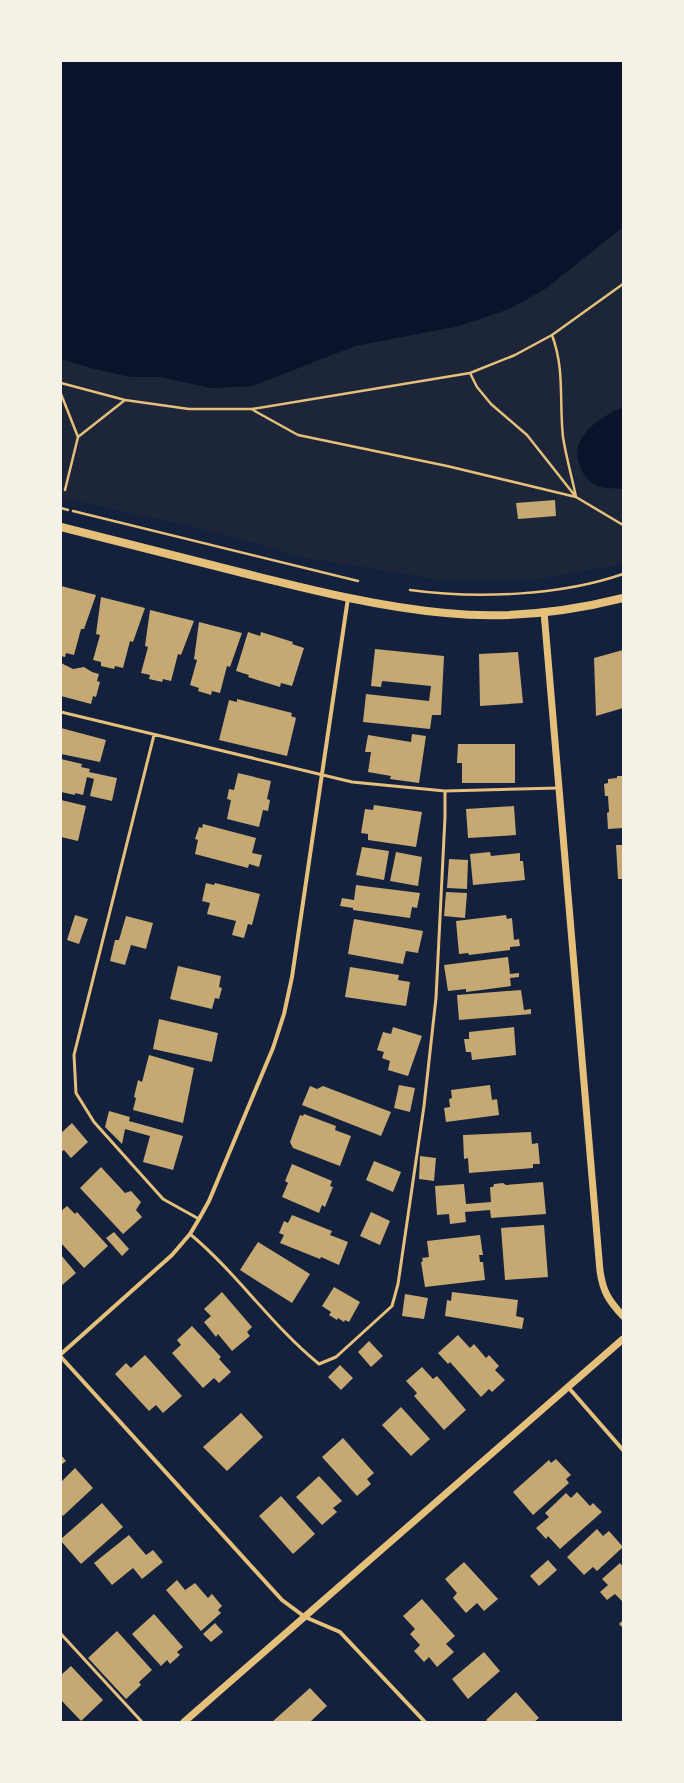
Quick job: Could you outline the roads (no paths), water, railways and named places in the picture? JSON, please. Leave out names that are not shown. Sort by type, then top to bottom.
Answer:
[{"type":"main road","points":[[61,528],[348,598],[406,609],[448,614],[507,614],[544,612],[623,598]]},
{"type":"street","points":[[348,598],[292,977],[284,1014],[273,1048],[209,1201],[190,1234],[172,1255],[61,1356],[282,1600],[305,1617],[340,1632],[425,1722]]},
{"type":"street","points":[[544,612],[600,1271],[602,1287],[610,1302],[623,1316]]},
{"type":"street","points":[[184,1722],[623,1339]]},
{"type":"street","points":[[568,1387],[623,1450]]},
{"type":"lane","points":[[61,712],[321,776],[352,782],[445,791],[559,788]]},
{"type":"lane","points":[[154,735],[74,1055],[76,1093],[94,1122],[163,1199],[199,1219]]},
{"type":"lane","points":[[190,1234],[213,1253],[299,1348],[319,1364],[336,1357],[392,1306],[398,1284],[424,1106],[436,998],[445,791]]},
{"type":"lane","points":[[61,1634],[142,1722]]}]
